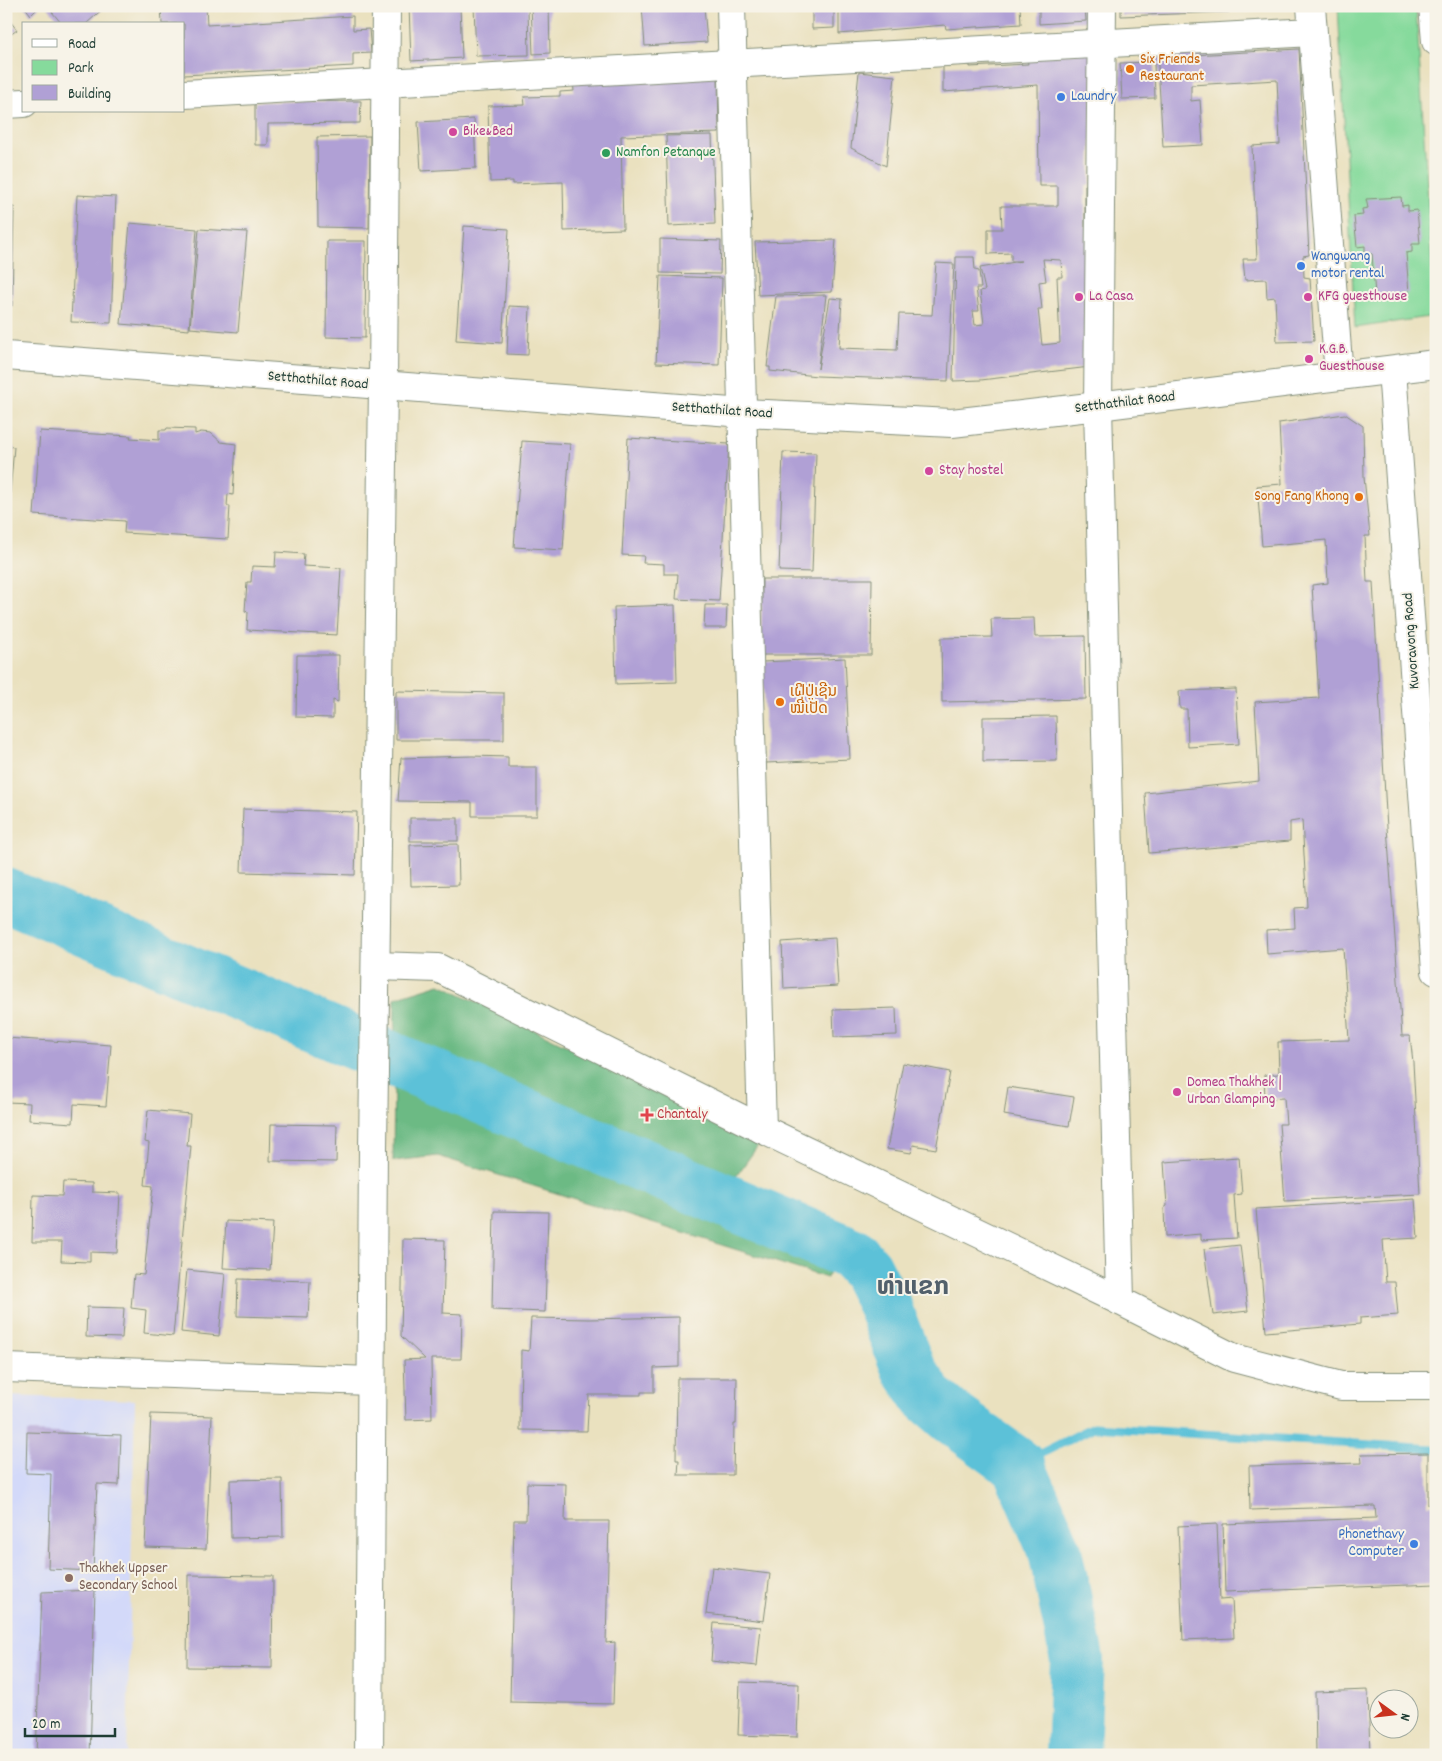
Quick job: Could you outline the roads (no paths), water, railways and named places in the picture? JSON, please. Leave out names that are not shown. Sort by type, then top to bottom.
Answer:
[{"type":"street","points":[[369,1755],[373,1148],[386,6]]},
{"type":"street","points":[[731,6],[744,413],[762,1128]]},
{"type":"street","points":[[1102,6],[1098,406],[1120,1301]]},
{"type":"street","points":[[185,94],[733,62],[1103,43],[1311,19],[1339,376]]},
{"type":"street","points":[[6,104],[22,103]]},
{"type":"street","name":"Setthathilat Road","points":[[6,356],[744,413],[952,422],[1436,364]]},
{"type":"street","name":"Kuvoravong Road","points":[[1392,370],[1436,971]]},
{"type":"street","points":[[376,978],[438,968],[1234,1358],[1341,1386],[1436,1386]]},
{"type":"street","points":[[6,1368],[371,1381]]},
{"type":"waterway","points":[[6,895],[852,1254],[866,1269],[883,1303],[908,1368],[927,1396],[950,1416],[1018,1465],[1055,1551],[1077,1659],[1073,1755]]},
{"type":"waterway","points":[[1018,1465],[1094,1427],[1433,1449]]},
{"type":"place","name":"Six Friends Restaurant","points":[[1130,69]]},
{"type":"place","name":"Laundry","points":[[1061,97]]},
{"type":"place","name":"Bike&Bed","points":[[453,132]]},
{"type":"place","name":"Namfon Petanque","points":[[606,153]]},
{"type":"place","name":"Wangwang motor rental","points":[[1301,266]]},
{"type":"place","name":"La Casa","points":[[1079,297]]},
{"type":"place","name":"KFG guesthouse","points":[[1308,297]]},
{"type":"place","name":"K.G.B. Guesthouse","points":[[1309,359]]},
{"type":"place","name":"Stay hostel","points":[[929,471]]},
{"type":"place","name":"Song Fang Khong","points":[[1359,497]]},
{"type":"place","name":"ເຝີປູ່ເຊີນ ໝີ່ເປັດ","points":[[780,702]]},
{"type":"place","name":"Domea Thakhek | Urban Glamping","points":[[1177,1092]]},
{"type":"place","name":"Chantaly","points":[[647,1115]]},
{"type":"place","name":"Phonethavy Computer","points":[[1414,1544]]},
{"type":"place","name":"Thakhek Uppser Secondary School","points":[[69,1578]]},
{"type":"district","name":"ທ່າແຂກ","points":[[913,1289]]}]
